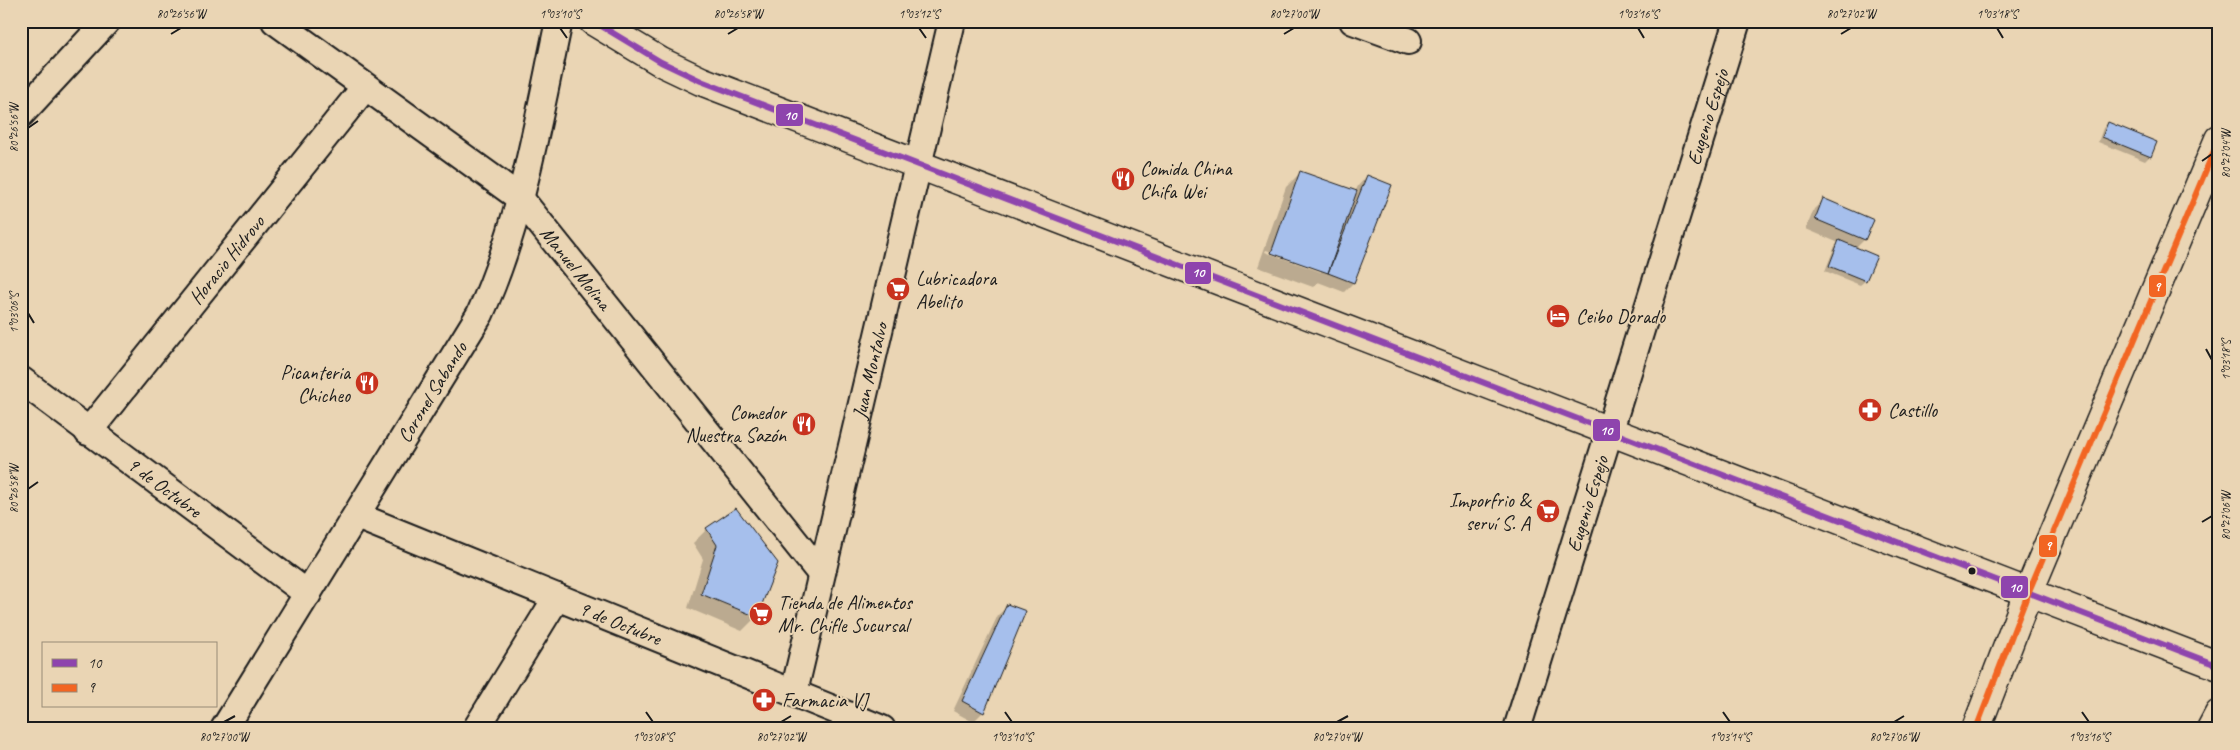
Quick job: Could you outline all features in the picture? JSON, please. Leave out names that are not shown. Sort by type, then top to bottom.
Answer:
[{"type":"main road","points":[[593,21],[661,62],[701,81],[2219,666]]},
{"type":"main road","points":[[1976,729],[2029,592],[2219,139]]},
{"type":"main road","points":[[2211,729],[2219,714]]},
{"type":"street","points":[[21,114],[107,21]]},
{"type":"street","name":"Manuel Molina","points":[[276,21],[520,198],[821,574]]},
{"type":"street","name":"Coronel Sabando","points":[[224,729],[480,314],[502,258],[520,198],[559,21]]},
{"type":"street","name":"Juan Montalvo","points":[[794,692],[952,21]]},
{"type":"street","points":[[1353,21],[1408,41]]},
{"type":"street","name":"Eugenio Espejo","points":[[1517,729],[1737,21]]},
{"type":"street","name":"Horacio Hidrovo","points":[[88,432],[365,87]]},
{"type":"street","name":"9 de Octubre","points":[[21,380],[88,432],[308,594]]},
{"type":"street","name":"9 de Octubre","points":[[357,516],[882,729]]},
{"type":"street","points":[[476,729],[557,597]]},
{"type":"building","points":[[2108,122],[2157,142],[2151,157],[2102,137]]},
{"type":"building","points":[[1300,171],[1357,191],[1328,273],[1271,253]]},
{"type":"building","points":[[1367,175],[1392,185],[1354,283],[1328,273]]},
{"type":"building","points":[[1823,198],[1874,220],[1865,240],[1815,219]]},
{"type":"building","points":[[1839,240],[1877,256],[1866,281],[1829,266]]},
{"type":"building","points":[[736,508],[778,563],[757,617],[701,594],[717,545],[706,528]]},
{"type":"building","points":[[1007,604],[1026,611],[984,713],[962,701]]},
{"type":"transit line","name":"10","points":[[593,21],[661,62],[701,81],[2219,666]]},
{"type":"transit line","name":"9","points":[[1976,729],[2029,591],[2219,139]]},
{"type":"place","name":"Comida China Chifa Wei","points":[[1123,179]]},
{"type":"place","name":"Lubricadora Abelito","points":[[898,289]]},
{"type":"place","name":"Ceibo Dorado","points":[[1558,316]]},
{"type":"place","name":"Picanteria Chicheo","points":[[367,383]]},
{"type":"place","name":"Castillo","points":[[1870,410]]},
{"type":"place","name":"Comedor Nuestra Sazón","points":[[804,424]]},
{"type":"place","name":"Imporfrio & serví S. A","points":[[1548,511]]},
{"type":"place","name":"Tienda de Alimentos Mr. Chifle Sucursal","points":[[761,614]]},
{"type":"place","name":"Farmacia VJ","points":[[764,700]]}]
